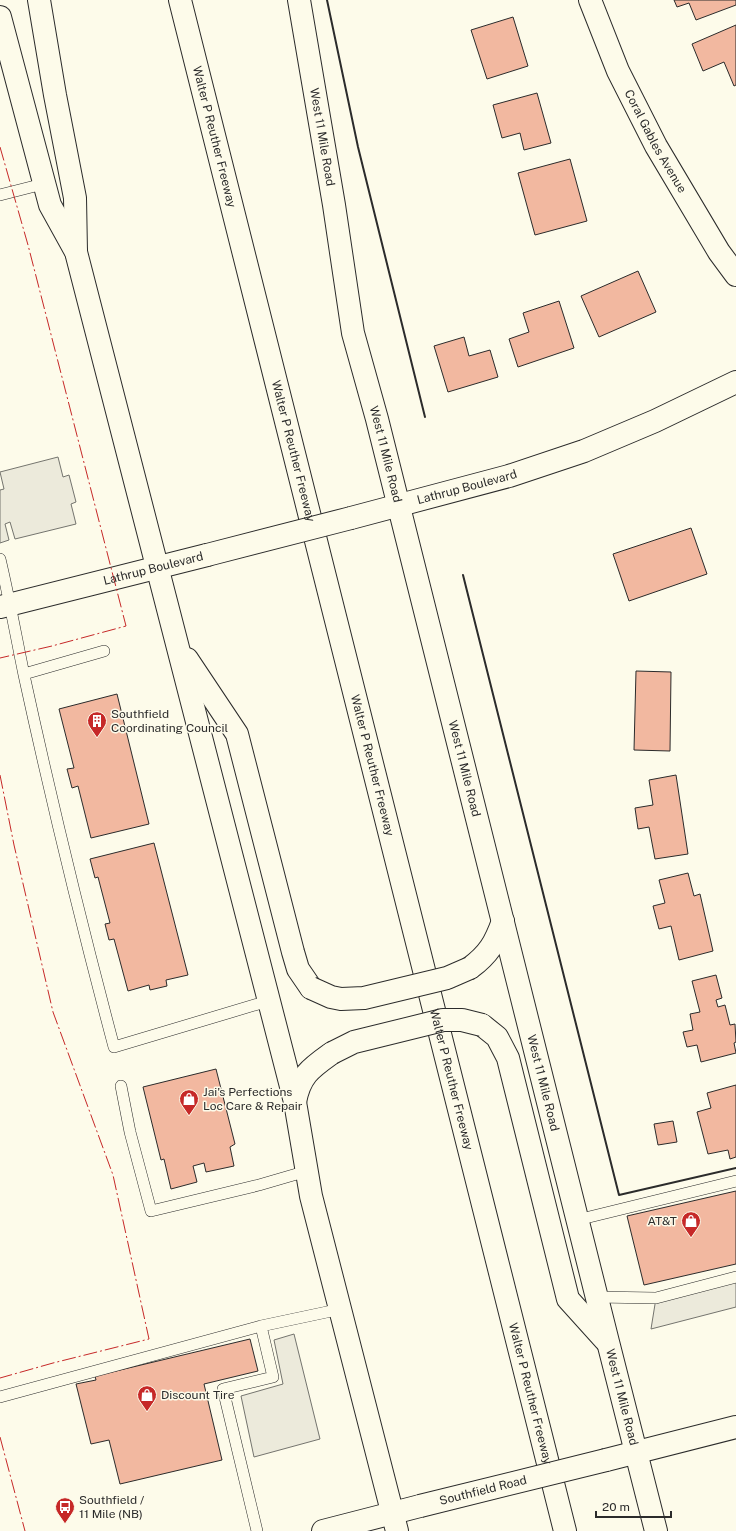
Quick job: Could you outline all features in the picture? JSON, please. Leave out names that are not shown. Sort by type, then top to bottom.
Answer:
[{"type":"main road","points":[[39,0],[74,198],[76,252],[295,1102],[311,1196],[395,1522]]},
{"type":"main road","name":"Walter P Reuther Freeway","points":[[180,0],[565,1531]]},
{"type":"main road","name":"West 11 Mile Road","points":[[299,0],[334,205],[353,333],[399,506],[596,1298],[656,1531]]},
{"type":"main road","name":"Coral Gables Avenue","points":[[590,0],[618,71],[656,146],[715,246],[736,275]]},
{"type":"main road","points":[[0,17],[50,206],[76,252]]},
{"type":"main road","name":"Lathrup Boulevard","points":[[5,606],[399,506],[509,476],[584,451],[655,421],[736,382]]},
{"type":"main road","points":[[178,647],[237,734],[292,952],[298,969],[311,988],[331,997],[364,998],[447,978],[470,968],[482,959],[488,952],[503,922]]},
{"type":"main road","points":[[295,1102],[302,1079],[316,1065],[332,1053],[354,1042],[442,1020],[462,1020],[482,1025],[497,1037],[508,1058],[568,1299],[608,1342]]},
{"type":"main road","name":"Southfield Road","points":[[323,1531],[395,1522],[420,1506],[636,1452],[733,1432]]},
{"type":"lane","points":[[0,195],[43,184]]},
{"type":"lane","points":[[0,559],[5,606],[24,674],[87,945],[114,1047],[268,1001]]},
{"type":"lane","points":[[24,674],[104,651]]},
{"type":"lane","points":[[121,1086],[130,1132],[151,1211],[259,1185],[307,1171]]},
{"type":"lane","points":[[577,1220],[736,1181]]},
{"type":"lane","points":[[596,1298],[656,1298],[736,1277]]},
{"type":"lane","points":[[0,1396],[261,1326],[340,1309]]},
{"type":"lane","points":[[257,1531],[223,1389],[273,1377],[261,1326]]},
{"type":"shaded area","points":[[58,457],[63,477],[69,475],[76,502],[71,504],[76,524],[15,539],[10,522],[5,524],[9,540],[0,543],[0,490],[4,489],[0,472]]},
{"type":"shaded area","points":[[736,1277],[736,1307],[651,1329],[656,1298]]},
{"type":"shaded area","points":[[294,1334],[320,1439],[254,1457],[241,1396],[283,1384],[274,1340]]},
{"type":"building","points":[[674,0],[736,0],[736,5],[696,20],[689,3],[677,7]]},
{"type":"building","points":[[513,17],[528,66],[487,79],[471,30]]},
{"type":"building","points":[[736,25],[736,85],[734,86],[724,62],[703,71],[692,44]]},
{"type":"building","points":[[537,93],[551,143],[524,150],[520,133],[502,138],[493,105]]},
{"type":"building","points":[[570,159],[587,221],[535,235],[518,173]]},
{"type":"building","points":[[638,271],[656,312],[599,337],[581,296]]},
{"type":"building","points":[[559,301],[574,348],[518,367],[509,339],[529,332],[523,313]]},
{"type":"building","points":[[464,337],[469,356],[490,350],[498,377],[448,392],[434,346]]},
{"type":"building","points":[[691,528],[707,574],[629,601],[613,554]]},
{"type":"building","points":[[636,671],[671,672],[670,751],[634,750]]},
{"type":"building","name":"Southfield Coordinating Council","points":[[117,694],[149,824],[91,838],[78,786],[72,788],[67,769],[74,768],[59,709]]},
{"type":"building","points":[[676,775],[688,854],[655,859],[649,827],[638,829],[635,808],[653,805],[649,780]]},
{"type":"building","points":[[154,843],[188,975],[166,980],[167,986],[150,990],[149,985],[128,991],[114,939],[109,940],[105,924],[110,923],[98,877],[95,878],[90,859]]},
{"type":"building","points":[[688,873],[694,896],[700,894],[713,951],[679,960],[671,926],[659,929],[653,906],[665,903],[659,880]]},
{"type":"building","points":[[716,975],[722,998],[716,1000],[718,1007],[725,1005],[730,1025],[735,1024],[736,1042],[734,1043],[736,1053],[701,1062],[697,1045],[687,1047],[683,1032],[693,1030],[690,1014],[700,1012],[692,981]]},
{"type":"building","name":"Jai's Perfections Loc Care & Repair","points":[[216,1069],[235,1144],[230,1147],[234,1166],[206,1172],[204,1163],[193,1166],[197,1182],[171,1189],[164,1159],[161,1160],[143,1087]]},
{"type":"building","points":[[736,1085],[736,1157],[730,1159],[728,1150],[708,1154],[697,1112],[711,1108],[707,1093]]},
{"type":"building","points":[[673,1121],[677,1142],[658,1145],[654,1124]]},
{"type":"building","points":[[736,1191],[736,1264],[644,1285],[627,1216]]},
{"type":"building","name":"Discount Tire","points":[[250,1339],[258,1371],[204,1384],[222,1460],[120,1484],[109,1440],[91,1444],[76,1384],[96,1380],[95,1376]]},
{"type":"wall","points":[[327,0],[358,147],[425,417]]},
{"type":"wall","points":[[463,575],[619,1195],[736,1168]]},
{"type":"power","points":[[0,147],[28,245],[126,626],[0,658]]},
{"type":"power","points":[[0,775],[14,845],[53,1012],[113,1175],[149,1339],[0,1378]]},
{"type":"power","points":[[0,1437],[25,1531]]},
{"type":"place","name":"Southfield Coordinating Council","points":[[97,738]]},
{"type":"place","name":"Jai's Perfections Loc Care & Repair","points":[[189,1116]]},
{"type":"place","name":"AT&T","points":[[691,1238]]},
{"type":"place","name":"Discount Tire","points":[[147,1412]]},
{"type":"place","name":"Southfield / 11 Mile (NB)","points":[[65,1524]]}]
